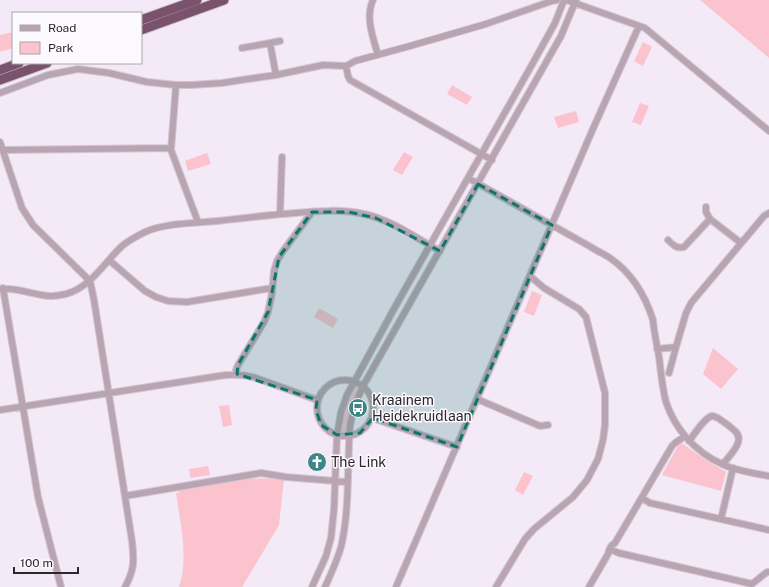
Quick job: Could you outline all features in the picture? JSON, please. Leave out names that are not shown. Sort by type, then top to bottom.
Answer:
[{"type":"highway","points":[[142,20],[197,0]]},
{"type":"highway","points":[[142,30],[224,0]]},
{"type":"highway","points":[[0,70],[16,64]]},
{"type":"highway","points":[[0,80],[44,64]]},
{"type":"street","points":[[373,0],[369,19],[378,55]]},
{"type":"street","points":[[0,93],[48,75],[78,69],[108,73],[147,82],[176,85],[197,85],[217,84],[276,75],[322,65],[346,66],[352,61],[486,24],[557,0]]},
{"type":"street","points":[[312,587],[326,556],[331,538],[334,517],[337,435],[343,403],[353,381],[546,40],[565,0],[575,1],[644,28],[769,131]]},
{"type":"street","points":[[325,587],[342,542],[346,516],[350,426],[352,413],[356,403],[364,386],[561,36],[575,1]]},
{"type":"street","points":[[396,587],[639,26]]},
{"type":"street","points":[[242,48],[280,42]]},
{"type":"street","points":[[270,44],[276,75]]},
{"type":"street","points":[[346,66],[350,80],[492,160]]},
{"type":"street","points":[[176,85],[171,152],[198,222]]},
{"type":"street","points":[[0,142],[22,208],[33,225],[90,281],[95,305],[133,554],[132,571],[125,587]]},
{"type":"street","points":[[3,150],[171,148]]},
{"type":"street","points":[[280,214],[282,157]]},
{"type":"street","points":[[468,178],[610,258],[620,266],[629,275],[641,292],[649,309],[666,401],[674,420],[684,436],[706,455],[723,464],[733,468],[769,476]]},
{"type":"street","points":[[706,207],[706,212],[710,219],[741,244]]},
{"type":"street","points":[[61,587],[38,497],[2,288],[42,296],[53,296],[73,291],[90,281],[124,245],[146,231],[167,225],[280,214],[335,211],[365,214],[386,222],[410,234],[440,252]]},
{"type":"street","points":[[237,374],[236,370],[238,365],[264,322],[268,312],[274,271],[279,257],[312,212]]},
{"type":"street","points":[[669,373],[686,313],[691,303],[769,212]]},
{"type":"street","points":[[668,240],[676,247],[684,247],[710,219]]},
{"type":"street","points":[[109,260],[145,291],[168,301],[187,302],[272,288]]},
{"type":"street","points":[[496,587],[525,539],[534,529],[573,497],[586,480],[598,459],[605,425],[605,393],[586,317],[579,309],[544,288],[530,276]]},
{"type":"street","points":[[527,283],[544,288]]},
{"type":"street","points":[[657,349],[676,347]]},
{"type":"street","points":[[0,410],[237,374],[256,378],[318,400]]},
{"type":"street","points":[[339,380],[353,381],[364,386],[370,395],[374,408],[372,418],[365,428],[360,433],[349,436],[337,435],[328,432],[321,425],[316,410],[319,395],[326,387],[339,380]]},
{"type":"street","points":[[477,399],[540,426],[548,425]]},
{"type":"street","points":[[689,441],[706,420],[715,416],[718,418],[737,433],[739,439],[737,445],[723,464]]},
{"type":"street","points":[[372,418],[457,447]]},
{"type":"street","points":[[588,587],[615,546],[615,543],[675,443],[684,436]]},
{"type":"street","points":[[721,519],[733,468]]},
{"type":"street","points":[[125,496],[262,473],[286,477],[348,482]]},
{"type":"street","points":[[642,498],[650,503],[769,530]]},
{"type":"street","points":[[611,552],[753,586],[768,571]]},
{"type":"highlighted area","points":[[478,184],[552,225],[457,447],[373,418],[360,433],[337,435],[321,425],[316,410],[317,400],[237,374],[238,365],[268,312],[279,257],[312,212],[349,212],[376,218],[440,251]]},
{"type":"green space","points":[[700,0],[769,0],[769,58]]},
{"type":"green space","points":[[12,32],[12,48],[0,52],[0,35]]},
{"type":"green space","points":[[643,42],[652,47],[643,66],[634,61]]},
{"type":"green space","points":[[452,85],[472,97],[467,105],[447,94]]},
{"type":"green space","points":[[640,103],[649,106],[641,125],[632,122]]},
{"type":"green space","points":[[576,111],[579,122],[558,128],[554,117]]},
{"type":"green space","points":[[404,152],[413,157],[402,175],[393,170]]},
{"type":"green space","points":[[207,153],[211,164],[188,171],[185,161]]},
{"type":"green space","points":[[532,291],[542,295],[534,316],[524,312]]},
{"type":"green space","points":[[319,308],[338,319],[333,328],[314,317]]},
{"type":"green space","points":[[713,348],[738,369],[721,389],[703,374]]},
{"type":"green space","points":[[355,385],[360,389],[347,432],[343,434],[340,433],[346,399]]},
{"type":"green space","points":[[229,405],[232,425],[223,427],[219,406]]},
{"type":"green space","points":[[680,442],[726,472],[721,491],[662,475]]},
{"type":"green space","points":[[208,466],[210,475],[190,478],[189,469]]},
{"type":"green space","points":[[524,472],[533,476],[523,495],[515,490]]},
{"type":"green space","points":[[241,479],[284,479],[279,525],[242,587],[179,587],[182,576],[184,552],[176,493],[179,493],[178,489]]},
{"type":"place","name":"Kraainem Heidekruidlaan","points":[[358,408]]},
{"type":"place","name":"The Link","points":[[317,462]]}]
